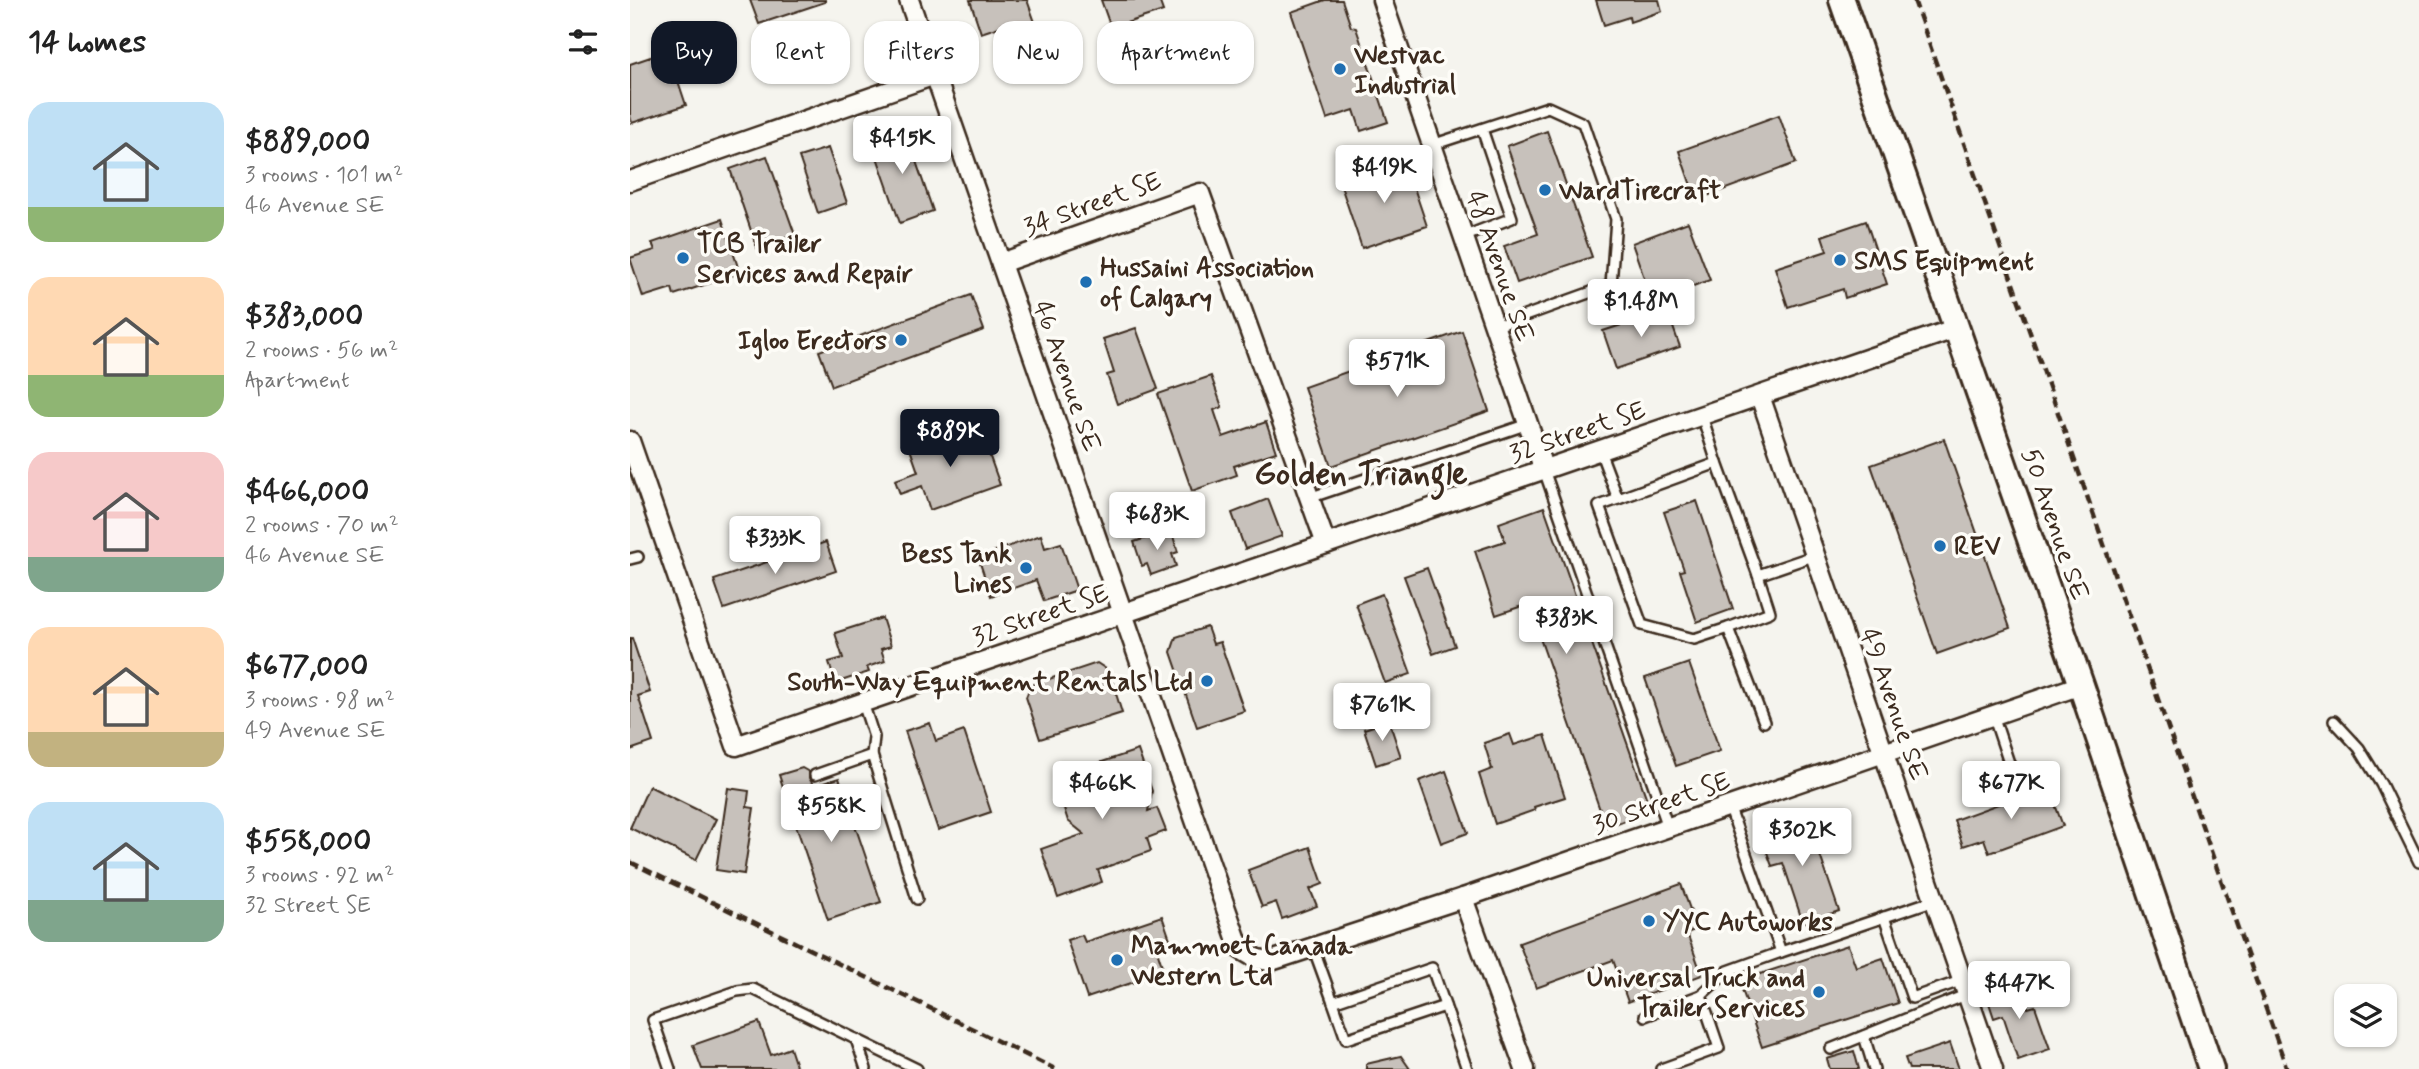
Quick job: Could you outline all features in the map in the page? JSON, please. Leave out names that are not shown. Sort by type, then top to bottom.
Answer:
[{"type":"street","name":"46 Avenue SE","points":[[909,0],[917,21]]},
{"type":"street","name":"48 Avenue SE","points":[[1382,0],[1544,470]]},
{"type":"street","name":"50 Avenue SE","points":[[1842,0],[2081,685],[2211,1069]]},
{"type":"street","points":[[630,181],[910,84]]},
{"type":"street","name":"46 Avenue SE","points":[[939,84],[1240,948],[1257,959]]},
{"type":"street","name":"34 Street SE","points":[[1001,263],[1200,193],[1309,498]]},
{"type":"street","name":"32 Street SE","points":[[630,441],[736,746],[1957,328]]},
{"type":"street","name":"49 Avenue SE","points":[[1760,396],[1993,1069]]},
{"type":"street","points":[[1309,498],[1326,544]]},
{"type":"street","name":"30 Street SE","points":[[1257,959],[1271,961],[1463,898],[2081,685]]},
{"type":"street","points":[[1463,898],[1525,1069]]},
{"type":"lane","points":[[1432,145],[1548,107],[1583,123],[1616,219],[1611,285],[1494,327]]},
{"type":"lane","points":[[1463,237],[1512,218],[1482,129]]},
{"type":"lane","points":[[1702,416],[1770,612],[1694,639],[1642,625],[1599,506],[1717,463]]},
{"type":"lane","points":[[1309,498],[1528,424]]},
{"type":"lane","points":[[1600,451],[1618,499]]},
{"type":"lane","points":[[1544,470],[1668,827]]},
{"type":"lane","points":[[1758,575],[1816,555]]},
{"type":"lane","points":[[1728,628],[1764,722]]},
{"type":"lane","points":[[863,703],[874,737],[872,755],[917,899]]},
{"type":"lane","points":[[1993,715],[2010,766]]},
{"type":"lane","points":[[2334,720],[2359,748],[2381,784],[2419,862]]},
{"type":"lane","points":[[815,775],[872,755]]},
{"type":"lane","points":[[1729,806],[1781,952]]},
{"type":"lane","points":[[1645,1016],[1701,995],[1728,971],[1935,900]]},
{"type":"lane","points":[[1884,917],[1912,998],[1965,987]]},
{"type":"lane","points":[[1313,947],[1346,1039],[1445,1006]]},
{"type":"lane","points":[[1333,1002],[1432,968],[1468,1069]]},
{"type":"lane","points":[[1831,1049],[1965,987]]},
{"type":"lane","points":[[670,1069],[653,1020],[753,989],[917,1069]]},
{"type":"lane","points":[[1661,1069],[1719,1048],[1701,995]]},
{"type":"lane","points":[[1864,1036],[1874,1069]]},
{"type":"lane","points":[[856,1039],[866,1069]]},
{"type":"building","points":[[750,0],[825,0],[768,21],[758,21]]},
{"type":"building","points":[[970,0],[1027,0],[1035,21],[993,21],[993,29],[981,33]]},
{"type":"building","points":[[1101,0],[1159,0],[1163,11],[1132,21],[1108,21]]},
{"type":"building","name":"Westvac Industrial","points":[[1325,0],[1342,0],[1351,27],[1356,28],[1388,122],[1361,131],[1354,110],[1327,119],[1291,12]]},
{"type":"building","points":[[1596,0],[1659,0],[1662,11],[1630,22],[1629,17],[1604,25]]},
{"type":"building","points":[[651,57],[651,84],[679,84],[686,105],[632,123],[630,64]]},
{"type":"building","points":[[1779,115],[1796,163],[1696,200],[1679,151]]},
{"type":"building","points":[[905,129],[933,211],[900,223],[871,140]]},
{"type":"building","name":"WardTirecraft","points":[[1547,131],[1592,257],[1517,283],[1504,246],[1538,234],[1507,146]]},
{"type":"building","points":[[828,148],[847,203],[818,213],[799,157]]},
{"type":"building","points":[[767,156],[795,235],[757,248],[730,169]]},
{"type":"building","points":[[1405,161],[1427,226],[1362,248],[1340,183]]},
{"type":"building","name":"TCB Trailer Services and Repair","points":[[722,219],[740,273],[674,295],[672,288],[643,297],[630,258],[655,250],[652,243]]},
{"type":"building","name":"SMS Equipment","points":[[1866,221],[1887,284],[1845,298],[1843,289],[1788,307],[1775,268],[1827,251],[1822,236]]},
{"type":"building","points":[[1688,222],[1710,280],[1652,301],[1632,243]]},
{"type":"building","name":"Igloo Erectors","points":[[971,295],[984,330],[832,386],[819,351]]},
{"type":"building","points":[[1667,310],[1680,347],[1616,369],[1603,331]]},
{"type":"building","points":[[1136,328],[1158,389],[1117,404],[1107,375],[1114,373],[1103,339]]},
{"type":"building","points":[[1462,331],[1489,411],[1331,466],[1304,387]]},
{"type":"building","points":[[1211,376],[1222,407],[1214,410],[1223,437],[1266,422],[1276,452],[1234,466],[1237,475],[1192,491],[1158,394]]},
{"type":"building","points":[[958,429],[961,439],[981,432],[1000,485],[930,510],[922,486],[900,494],[895,480],[918,472],[909,446]]},
{"type":"building","name":"REV","points":[[1944,439],[2010,628],[1937,654],[1871,465]]},
{"type":"building","points":[[1268,499],[1282,536],[1245,549],[1232,513]]},
{"type":"building","points":[[1697,501],[1733,609],[1697,622],[1680,571],[1684,570],[1664,512]]},
{"type":"building","points":[[1544,507],[1651,811],[1606,827],[1528,604],[1496,615],[1475,551],[1505,541],[1499,523]]},
{"type":"building","points":[[1171,530],[1178,552],[1172,554],[1176,566],[1151,575],[1147,564],[1142,566],[1134,542]]},
{"type":"building","name":"Bess Tank Lines","points":[[1041,535],[1045,548],[1061,543],[1077,590],[1044,601],[1036,580],[991,596],[978,557]]},
{"type":"building","points":[[826,542],[836,571],[724,609],[714,580]]},
{"type":"building","points":[[1427,568],[1455,646],[1433,654],[1404,576]]},
{"type":"building","points":[[1382,594],[1411,674],[1385,683],[1356,604]]},
{"type":"building","points":[[882,618],[891,646],[881,649],[885,661],[867,667],[869,672],[835,683],[829,662],[843,658],[835,633]]},
{"type":"building","name":"South-Way Equipment Rentals Ltd","points":[[1207,627],[1213,644],[1220,642],[1244,711],[1197,727],[1171,652],[1176,637]]},
{"type":"building","points":[[630,638],[650,692],[638,696],[653,742],[630,750]]},
{"type":"building","points":[[1097,663],[1109,671],[1122,713],[1040,739],[1026,697],[1031,685]]},
{"type":"building","points":[[1689,663],[1720,751],[1676,766],[1645,678]]},
{"type":"building","points":[[1389,721],[1401,757],[1376,765],[1364,729]]},
{"type":"building","points":[[930,723],[936,741],[964,731],[991,812],[938,830],[905,731]]},
{"type":"building","points":[[1510,734],[1514,745],[1545,735],[1565,797],[1495,824],[1479,774],[1492,769],[1484,743]]},
{"type":"building","points":[[1138,750],[1152,791],[1148,811],[1157,808],[1166,831],[1147,838],[1151,851],[1098,870],[1102,882],[1058,898],[1041,849],[1084,834],[1068,821],[1054,778]]},
{"type":"building","points":[[802,768],[809,772],[814,786],[839,778],[881,902],[828,920],[779,775]]},
{"type":"building","points":[[1446,771],[1468,833],[1441,843],[1419,781]]},
{"type":"building","points":[[649,786],[716,819],[696,860],[630,828]]},
{"type":"building","points":[[2048,786],[2063,826],[1989,853],[1984,839],[1963,846],[1954,820]]},
{"type":"building","points":[[728,788],[749,791],[747,807],[754,808],[744,874],[716,870]]},
{"type":"building","points":[[1807,817],[1839,911],[1803,923],[1783,863],[1772,866],[1760,833]]},
{"type":"building","points":[[1310,847],[1323,884],[1310,889],[1317,906],[1282,919],[1276,902],[1262,907],[1248,870]]},
{"type":"building","points":[[1681,884],[1697,929],[1687,933],[1702,975],[1628,1002],[1613,960],[1536,988],[1519,943]]},
{"type":"building","name":"Mammoet Canada Western Ltd","points":[[1162,916],[1171,942],[1156,947],[1164,972],[1087,998],[1067,940],[1082,935],[1085,942]]},
{"type":"building","name":"Universal Truck and Trailer Services","points":[[1848,945],[1856,967],[1883,958],[1898,1003],[1762,1047],[1739,981]]},
{"type":"building","points":[[2019,983],[2028,1008],[2035,1006],[2050,1049],[2018,1060],[2003,1015],[1994,1018],[1986,994]]},
{"type":"building","points":[[759,1022],[771,1055],[790,1048],[797,1069],[702,1069],[693,1045]]},
{"type":"building","points":[[1950,1043],[1959,1069],[1909,1069],[1905,1058]]},
{"type":"building","points":[[1854,1051],[1859,1069],[1830,1069],[1827,1059]]},
{"type":"building","points":[[1401,1056],[1410,1069],[1366,1069],[1366,1064]]},
{"type":"railway","points":[[1914,0],[2287,1069]]},
{"type":"railway","points":[[630,862],[1055,1069]]},
{"type":"place","name":"Westvac Industrial","points":[[1340,69]]},
{"type":"place","name":"WardTirecraft","points":[[1545,190]]},
{"type":"place","name":"TCB Trailer Services and Repair","points":[[683,258]]},
{"type":"place","name":"SMS Equipment","points":[[1840,260]]},
{"type":"place","name":"Hussaini Association of Calgary","points":[[1086,282]]},
{"type":"place","name":"Igloo Erectors","points":[[901,340]]},
{"type":"place","name":"REV","points":[[1940,546]]},
{"type":"place","name":"Bess Tank Lines","points":[[1026,568]]},
{"type":"place","name":"South-Way Equipment Rentals Ltd","points":[[1207,681]]},
{"type":"place","name":"YYC Autoworks","points":[[1649,921]]},
{"type":"place","name":"Mammoet Canada Western Ltd","points":[[1117,960]]},
{"type":"place","name":"Universal Truck and Trailer Services","points":[[1819,992]]},
{"type":"district","name":"Golden Triangle","points":[[1361,472]]}]
